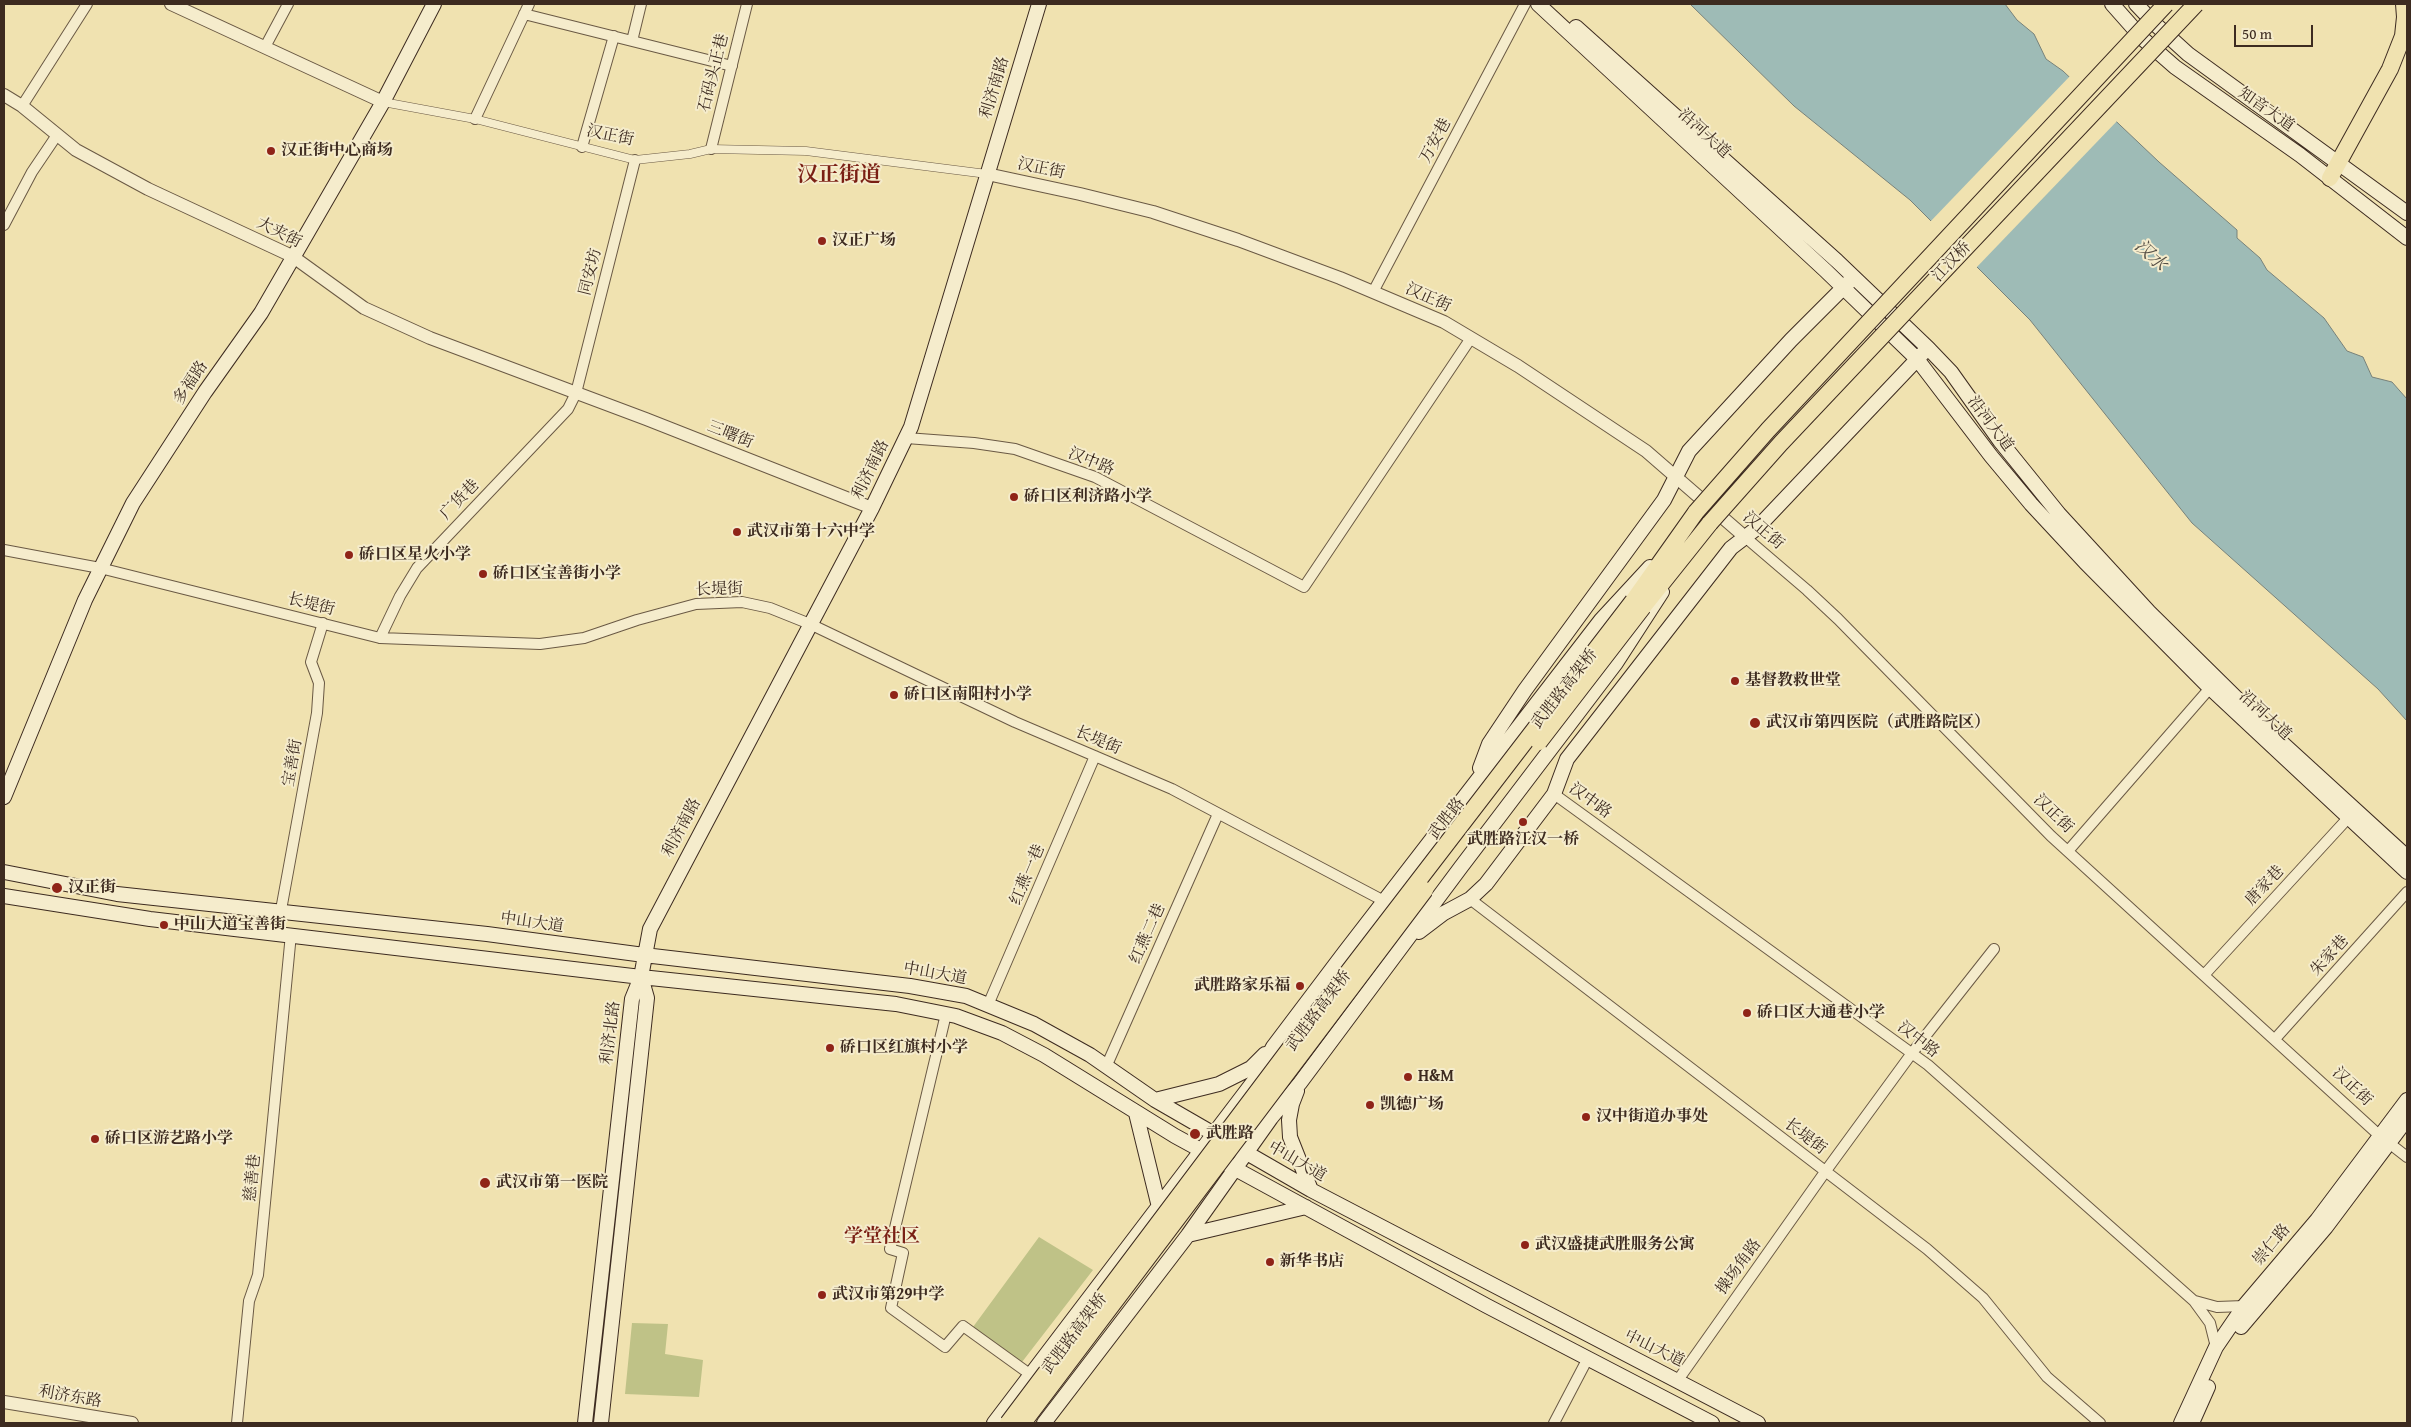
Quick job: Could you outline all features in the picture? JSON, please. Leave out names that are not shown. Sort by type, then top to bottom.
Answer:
[{"type":"main road","name":"多福路","points":[[4,797],[45,693],[100,568],[133,503],[205,392],[261,313],[382,102],[434,4]]},
{"type":"main road","name":"利济南路","points":[[641,977],[650,929],[656,914],[872,508],[906,438],[1039,4]]},
{"type":"main road","name":"沿河大道","points":[[1538,4],[1843,287],[1917,359],[1991,456],[2031,504],[2151,630],[2210,688],[2407,872]]},
{"type":"main road","name":"沿河大道","points":[[1552,4],[1854,277],[1928,348],[1951,372],[2000,441],[2059,514],[2149,612],[2281,742],[2407,857]]},
{"type":"main road","name":"知音大道","points":[[2112,4],[2143,39],[2175,67],[2330,178],[2407,238]]},
{"type":"main road","name":"知音大道","points":[[2136,4],[2188,54],[2407,213]]},
{"type":"main road","name":"江汉桥","points":[[1696,512],[1768,430],[2166,4]]},
{"type":"main road","name":"江汉桥","points":[[1679,563],[1710,523],[1781,443],[2196,4]]},
{"type":"main road","points":[[2330,178],[2390,70],[2403,36],[2404,4]]},
{"type":"main road","points":[[1473,784],[1490,744],[1525,690],[1664,500],[1689,451],[1854,277]]},
{"type":"main road","points":[[1567,759],[1731,548],[1757,528],[1928,348]]},
{"type":"main road","name":"武胜路","points":[[994,1423],[1202,1151],[1257,1077],[1273,1047],[1473,784],[1601,620],[1666,551],[1696,512]]},
{"type":"main road","points":[[1638,604],[1666,551]]},
{"type":"main road","points":[[1638,604],[1679,563]]},
{"type":"main road","points":[[1044,1423],[1188,1235],[1271,1118],[1300,1083],[1579,713],[1631,642],[1679,563]]},
{"type":"main road","name":"武胜路高架桥","points":[[1008,1423],[1169,1212],[1309,1023],[1638,604]]},
{"type":"main road","name":"武胜路高架桥","points":[[1023,1423],[1468,833],[1638,604]]},
{"type":"main road","points":[[1403,946],[1444,912],[1470,899],[1486,884],[1554,794],[1567,759],[1579,713]]},
{"type":"main road","name":"中山大道","points":[[4,872],[117,894],[281,910],[477,933],[644,956],[910,986],[966,996],[1034,1024],[1106,1067],[1155,1100],[1311,1190],[1758,1423]]},
{"type":"main road","points":[[4,896],[97,912],[641,977],[896,1004],[946,1014],[1002,1033],[1044,1055],[1136,1113],[1202,1151],[1487,1306],[1712,1423]]},
{"type":"main road","name":"利济北路","points":[[585,1423],[632,998],[641,977]]},
{"type":"main road","name":"利济北路","points":[[601,1423],[647,998],[641,977]]},
{"type":"main road","points":[[1155,1100],[1220,1084],[1251,1068],[1273,1047]]},
{"type":"main road","points":[[1300,1083],[1292,1104],[1289,1120],[1290,1137],[1311,1190]]},
{"type":"main road","name":"崇仁路","points":[[2192,1423],[2223,1352],[2251,1313],[2326,1227],[2385,1139],[2407,1100]]},
{"type":"main road","points":[[1136,1113],[1159,1207]]},
{"type":"main road","name":"崇仁路","points":[[2181,1423],[2216,1347],[2244,1306],[2385,1139],[2407,1119]]},
{"type":"main road","points":[[1188,1235],[1306,1207]]},
{"type":"street","points":[[22,106],[87,4]]},
{"type":"street","name":"汉正街","points":[[171,4],[382,102],[476,119],[635,160],[690,154],[711,149],[806,152],[987,174],[1154,212],[1238,240],[1444,322],[1518,366],[1646,451],[1807,590],[2068,851],[2407,1157]]},
{"type":"street","points":[[265,47],[288,4]]},
{"type":"street","points":[[476,119],[528,4]]},
{"type":"street","points":[[632,41],[641,4]]},
{"type":"street","name":"石码头正巷","points":[[711,149],[747,4]]},
{"type":"street","name":"万安巷","points":[[1372,292],[1525,4]]},
{"type":"street","points":[[524,14],[732,66]]},
{"type":"street","points":[[582,147],[614,36]]},
{"type":"street","name":"大夹街","points":[[4,95],[22,106],[76,150],[148,189],[292,256],[364,308],[430,338],[576,393]]},
{"type":"street","points":[[4,225],[32,172],[57,135]]},
{"type":"street","name":"同安坊","points":[[576,393],[635,160]]},
{"type":"street","name":"汉中路","points":[[906,438],[974,443],[1015,449],[1095,477],[1304,587],[1471,338]]},
{"type":"street","name":"三曙街","points":[[576,393],[872,508]]},
{"type":"street","name":"广货巷","points":[[380,638],[400,596],[417,568],[552,427],[568,408],[576,393]]},
{"type":"street","name":"长堤街","points":[[4,550],[100,568],[380,638],[540,644],[584,638],[637,620],[696,604],[742,602],[770,608],[810,624],[1016,722],[1172,789],[1384,901]]},
{"type":"street","name":"宝善街","points":[[281,910],[316,714],[319,683],[311,662],[323,623]]},
{"type":"street","points":[[2068,851],[2210,688]]},
{"type":"street","name":"红燕一巷","points":[[988,1005],[1095,756]]},
{"type":"street","name":"汉中路","points":[[1554,794],[1912,1054],[2194,1300],[2210,1323],[2216,1347]]},
{"type":"street","name":"红燕二巷","points":[[1106,1067],[1218,814]]},
{"type":"street","name":"唐家巷","points":[[2204,974],[2348,818]]},
{"type":"street","name":"朱家巷","points":[[2275,1039],[2407,892]]},
{"type":"street","name":"长堤街","points":[[1470,899],[1927,1249],[1983,1298],[2047,1377],[2100,1423]]},
{"type":"street","name":"慈善巷","points":[[237,1423],[249,1301],[258,1275],[291,934]]},
{"type":"street","name":"操场角路","points":[[1678,1380],[1825,1172],[1912,1054],[1994,949]]},
{"type":"street","points":[[946,1014],[890,1248],[903,1253],[891,1308],[945,1348],[963,1326],[1030,1375]]},
{"type":"street","name":"汉中路","points":[[2194,1300],[2217,1307],[2244,1306]]},
{"type":"street","points":[[1554,1423],[1588,1358]]},
{"type":"street","name":"利济东路","points":[[4,1402],[132,1423]]},
{"type":"green space","points":[[1039,1237],[1093,1270],[1022,1362],[973,1327]]},
{"type":"green space","points":[[632,1323],[668,1324],[665,1354],[703,1360],[699,1397],[625,1394]]},
{"type":"water","name":"汉水","points":[[1690,4],[2005,4],[2017,20],[2034,34],[2046,59],[2063,71],[2159,162],[2237,230],[2237,238],[2260,258],[2267,270],[2324,318],[2347,351],[2363,357],[2372,377],[2392,382],[2407,399],[2407,721],[2378,689],[2192,523],[2030,320],[1910,200],[1794,106]]},
{"type":"pier","points":[[2071,75],[2118,120],[1975,269],[1929,223]]},
{"type":"place","name":"汉正街中心商场","points":[[271,151]]},
{"type":"place","name":"汉正广场","points":[[822,241]]},
{"type":"place","name":"硚口区利济路小学","points":[[1014,497]]},
{"type":"place","name":"武汉市第十六中学","points":[[737,532]]},
{"type":"place","name":"硚口区星火小学","points":[[349,555]]},
{"type":"place","name":"硚口区宝善街小学","points":[[483,574]]},
{"type":"place","name":"基督教救世堂","points":[[1735,681]]},
{"type":"place","name":"硚口区南阳村小学","points":[[894,695]]},
{"type":"place","name":"武汉市第四医院（武胜路院区）","points":[[1755,723]]},
{"type":"place","name":"武胜路江汉一桥","points":[[1523,822]]},
{"type":"place","name":"汉正街","points":[[57,888]]},
{"type":"place","name":"中山大道宝善街","points":[[164,925]]},
{"type":"place","name":"武胜路家乐福","points":[[1300,986]]},
{"type":"place","name":"硚口区大通巷小学","points":[[1747,1013]]},
{"type":"place","name":"硚口区红旗村小学","points":[[830,1048]]},
{"type":"place","name":"H&M","points":[[1408,1077]]},
{"type":"place","name":"凯德广场","points":[[1370,1105]]},
{"type":"place","name":"汉中街道办事处","points":[[1586,1117]]},
{"type":"place","name":"武胜路","points":[[1195,1134]]},
{"type":"place","name":"硚口区游艺路小学","points":[[95,1139]]},
{"type":"place","name":"武汉市第一医院","points":[[485,1183]]},
{"type":"place","name":"武汉盛捷武胜服务公寓","points":[[1525,1245]]},
{"type":"place","name":"新华书店","points":[[1270,1262]]},
{"type":"place","name":"武汉市第29中学","points":[[822,1295]]},
{"type":"district","name":"汉正街道","points":[[839,176]]},
{"type":"district","name":"学堂社区","points":[[882,1237]]}]
